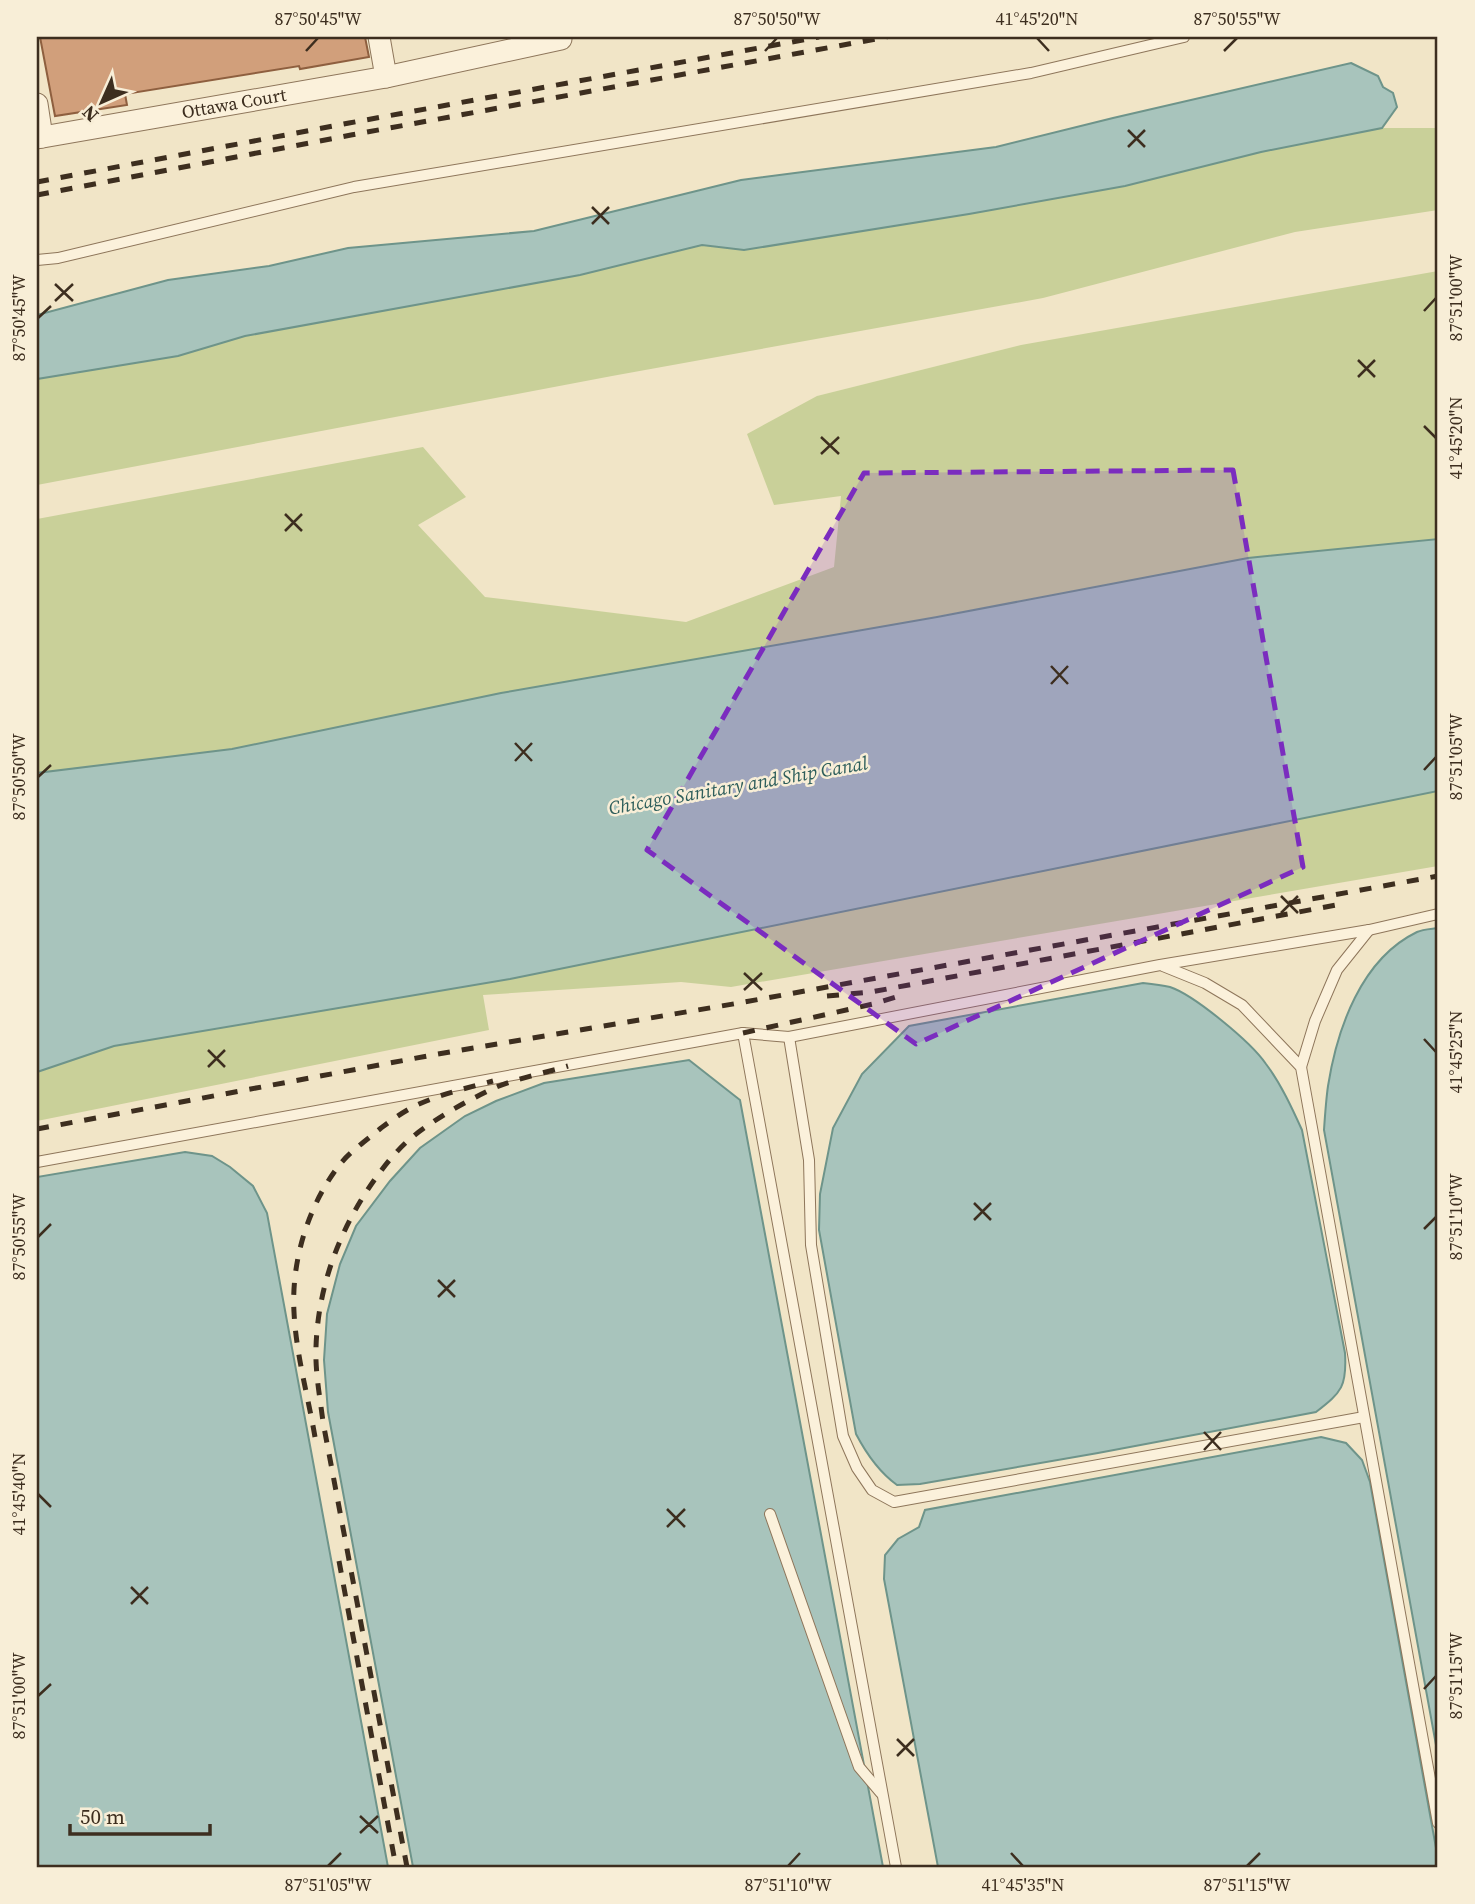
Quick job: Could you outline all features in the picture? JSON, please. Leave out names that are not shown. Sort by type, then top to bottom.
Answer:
[{"type":"street","points":[[379,37],[386,77]]},
{"type":"street","name":"Ottawa Court","points":[[40,138],[386,77],[561,39]]},
{"type":"street","points":[[37,104],[40,138]]},
{"type":"lane","points":[[37,260],[58,258],[354,187],[1031,73],[1184,37]]},
{"type":"lane","points":[[37,1162],[743,1033],[789,1037],[1160,965],[1369,930],[1438,914]]},
{"type":"lane","points":[[1369,930],[1338,970],[1315,1021],[1301,1067],[1438,1823]]},
{"type":"lane","points":[[1160,965],[1205,983],[1242,1005],[1301,1067]]},
{"type":"lane","points":[[743,1033],[896,1867]]},
{"type":"lane","points":[[789,1037],[809,1160],[811,1245],[843,1436],[857,1468],[872,1490],[894,1502],[1364,1417]]},
{"type":"lane","points":[[770,1514],[859,1767],[883,1796]]},
{"type":"highlighted area","points":[[1233,470],[1303,867],[916,1044],[647,850],[864,473]]},
{"type":"green space","points":[[1382,128],[1438,128],[1438,210],[1295,232],[1043,298],[37,485],[37,379],[178,356],[245,336],[580,275],[702,245],[744,250],[1125,186],[1261,152]]},
{"type":"green space","points":[[1438,271],[1438,539],[1248,558],[232,749],[37,773],[37,519],[423,447],[466,497],[418,525],[485,597],[686,622],[834,567],[841,496],[774,505],[747,434],[817,396],[1021,345]]},
{"type":"green space","points":[[1438,791],[1438,866],[731,987],[681,982],[483,995],[489,1030],[37,1121],[37,1072],[114,1046],[510,979]]},
{"type":"water","points":[[1351,63],[1378,76],[1383,87],[1393,93],[1397,107],[1382,128],[1261,152],[1125,186],[744,250],[702,245],[580,275],[245,336],[178,356],[37,379],[37,315],[168,280],[269,266],[348,248],[534,231],[741,180],[996,147]]},
{"type":"water","name":"Chicago Sanitary and Ship Canal","points":[[1438,539],[1438,791],[510,979],[114,1046],[37,1072],[37,773],[232,749],[501,693],[937,617],[1248,558]]},
{"type":"water","points":[[1438,928],[1438,1756],[1324,1130],[1332,1064],[1345,1019],[1355,998],[1381,959],[1397,944],[1419,931]]},
{"type":"water","points":[[1143,983],[1170,987],[1193,999],[1221,1020],[1259,1055],[1277,1080],[1290,1105],[1302,1130],[1345,1353],[1344,1381],[1332,1399],[1316,1412],[1098,1453],[920,1484],[897,1485],[874,1462],[856,1434],[819,1230],[820,1194],[833,1128],[862,1074],[909,1026]]},
{"type":"water","points":[[689,1060],[740,1100],[883,1867],[413,1867],[328,1412],[324,1360],[327,1314],[340,1264],[356,1226],[390,1181],[420,1148],[465,1116],[544,1083]]},
{"type":"water","points":[[185,1152],[212,1156],[230,1167],[253,1186],[267,1213],[388,1867],[37,1867],[37,1177]]},
{"type":"water","points":[[1321,1437],[1346,1443],[1362,1460],[1370,1482],[1438,1859],[1435,1867],[938,1867],[884,1579],[885,1555],[898,1539],[919,1527],[925,1510]]},
{"type":"building","points":[[40,37],[365,37],[369,57],[125,94],[127,105],[55,116]]},
{"type":"railway","points":[[37,182],[819,37]]},
{"type":"railway","points":[[37,195],[887,37]]},
{"type":"railway","points":[[37,1129],[438,1054],[739,1003],[1438,876]]},
{"type":"railway","points":[[827,996],[871,992],[1336,905]]},
{"type":"railway","points":[[743,1033],[906,994]]},
{"type":"railway","points":[[407,1867],[323,1422],[316,1356],[321,1302],[333,1258],[351,1217],[379,1174],[405,1143],[439,1118],[492,1089],[568,1066]]},
{"type":"railway","points":[[315,1437],[297,1343],[294,1312],[299,1253],[311,1214],[345,1158],[381,1128],[417,1105],[493,1081]]},
{"type":"railway","points":[[339,1561],[396,1867]]}]
